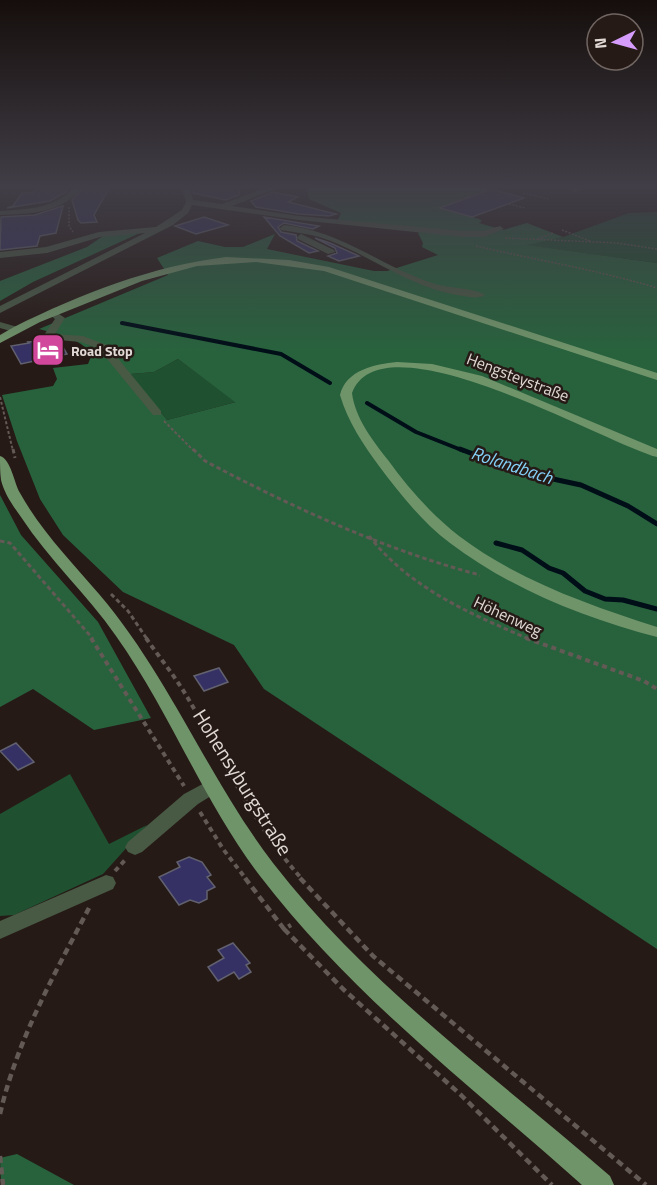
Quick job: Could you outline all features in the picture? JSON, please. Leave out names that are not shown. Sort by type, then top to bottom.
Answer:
[{"type":"main road","points":[[6,335],[143,276],[170,268],[241,258],[291,261],[326,269],[657,377]]},
{"type":"main road","name":"Hengsteystraße","points":[[657,453],[464,373],[410,365],[380,368],[358,376],[350,385],[346,395],[352,413],[377,455],[411,498],[454,539],[507,574],[560,599],[607,617],[657,632]]},
{"type":"main road","name":"Hohensyburgstraße","points":[[0,460],[19,506],[46,542],[109,614],[142,660],[212,786],[267,870],[347,962],[601,1185]]},
{"type":"street","points":[[0,255],[47,250],[73,241]]},
{"type":"street","points":[[0,310],[136,241]]},
{"type":"street","points":[[310,241],[331,252]]},
{"type":"street","points":[[339,241],[431,286],[452,292],[480,295]]},
{"type":"street","points":[[53,314],[60,318],[49,335],[51,337],[82,339],[103,347],[157,413]]},
{"type":"street","points":[[0,325],[6,335]]},
{"type":"street","points":[[135,847],[191,799],[212,786]]},
{"type":"street","points":[[0,930],[106,883]]},
{"type":"path","points":[[561,241],[624,243],[657,249]]},
{"type":"path","points":[[591,241],[595,243]]},
{"type":"path","points":[[474,246],[611,274],[657,288]]},
{"type":"path","points":[[157,413],[205,461],[299,507],[368,534],[430,562],[464,572],[489,576],[507,574]]},
{"type":"path","name":"Höhenweg","points":[[368,534],[375,548],[390,561],[466,611],[539,644],[644,681],[657,689]]},
{"type":"path","points":[[0,541],[10,543],[95,642],[191,799]]},
{"type":"path","points":[[0,1114],[13,1064],[79,928],[106,883],[135,847]]},
{"type":"path","points":[[326,907],[373,956],[646,1185]]},
{"type":"path","points":[[284,929],[329,978],[449,1083],[512,1142],[552,1185]]},
{"type":"path","points":[[0,1156],[3,1185]]},
{"type":"green space","points":[[95,241],[122,241],[33,282],[0,301],[0,281],[87,247]]},
{"type":"green space","points":[[197,241],[225,247],[243,247],[257,241],[271,241],[267,249],[374,271],[387,271],[438,255],[422,247],[422,241],[544,241],[527,245],[657,263],[657,949],[264,689],[234,645],[123,592],[63,535],[40,499],[17,441],[2,395],[53,386],[57,379],[53,368],[88,364],[92,354],[74,340],[39,329],[168,275],[157,258]],"holes":[[[178,359],[236,402],[167,420],[130,374],[154,372]]]},
{"type":"green space","points":[[542,241],[657,241],[657,263],[524,245]]},
{"type":"green space","points":[[178,359],[236,402],[167,420],[130,374],[154,372]]},
{"type":"green space","points":[[0,495],[21,535],[98,622],[151,718],[94,730],[33,689],[0,707]]},
{"type":"green space","points":[[70,774],[109,844],[147,825],[103,874],[14,915],[0,916],[0,814]]},
{"type":"green space","points":[[17,1154],[74,1185],[1,1185],[0,1158]]},
{"type":"building","points":[[0,241],[38,241],[37,246],[0,250]]},
{"type":"building","points":[[289,241],[298,241],[318,251],[309,253]]},
{"type":"building","points":[[322,241],[359,256],[339,261],[328,256],[337,253],[335,248]]},
{"type":"building","points":[[28,342],[60,342],[67,354],[21,364],[11,346]]},
{"type":"building","points":[[219,668],[228,682],[204,691],[194,676]]},
{"type":"building","points":[[16,743],[34,762],[18,770],[0,751]]},
{"type":"building","points":[[189,857],[202,862],[211,875],[207,877],[215,887],[207,891],[207,899],[199,903],[190,900],[179,905],[159,877],[180,867],[177,862]]},
{"type":"building","points":[[233,943],[250,963],[246,965],[251,972],[239,979],[234,972],[218,981],[208,967],[224,958],[218,950]]},
{"type":"waterway","name":"Rolandbach","points":[[122,323],[281,354],[330,383]]},
{"type":"waterway","name":"Rolandbach","points":[[367,403],[416,432],[464,451]]},
{"type":"waterway","name":"Rolandbach","points":[[460,449],[481,457],[508,462],[539,476],[581,485],[628,506],[657,524]]},
{"type":"waterway","points":[[496,543],[522,550],[549,568],[563,573],[585,591],[605,599],[623,600],[657,609]]},
{"type":"place","name":"Road Stop","points":[[48,350]]}]
